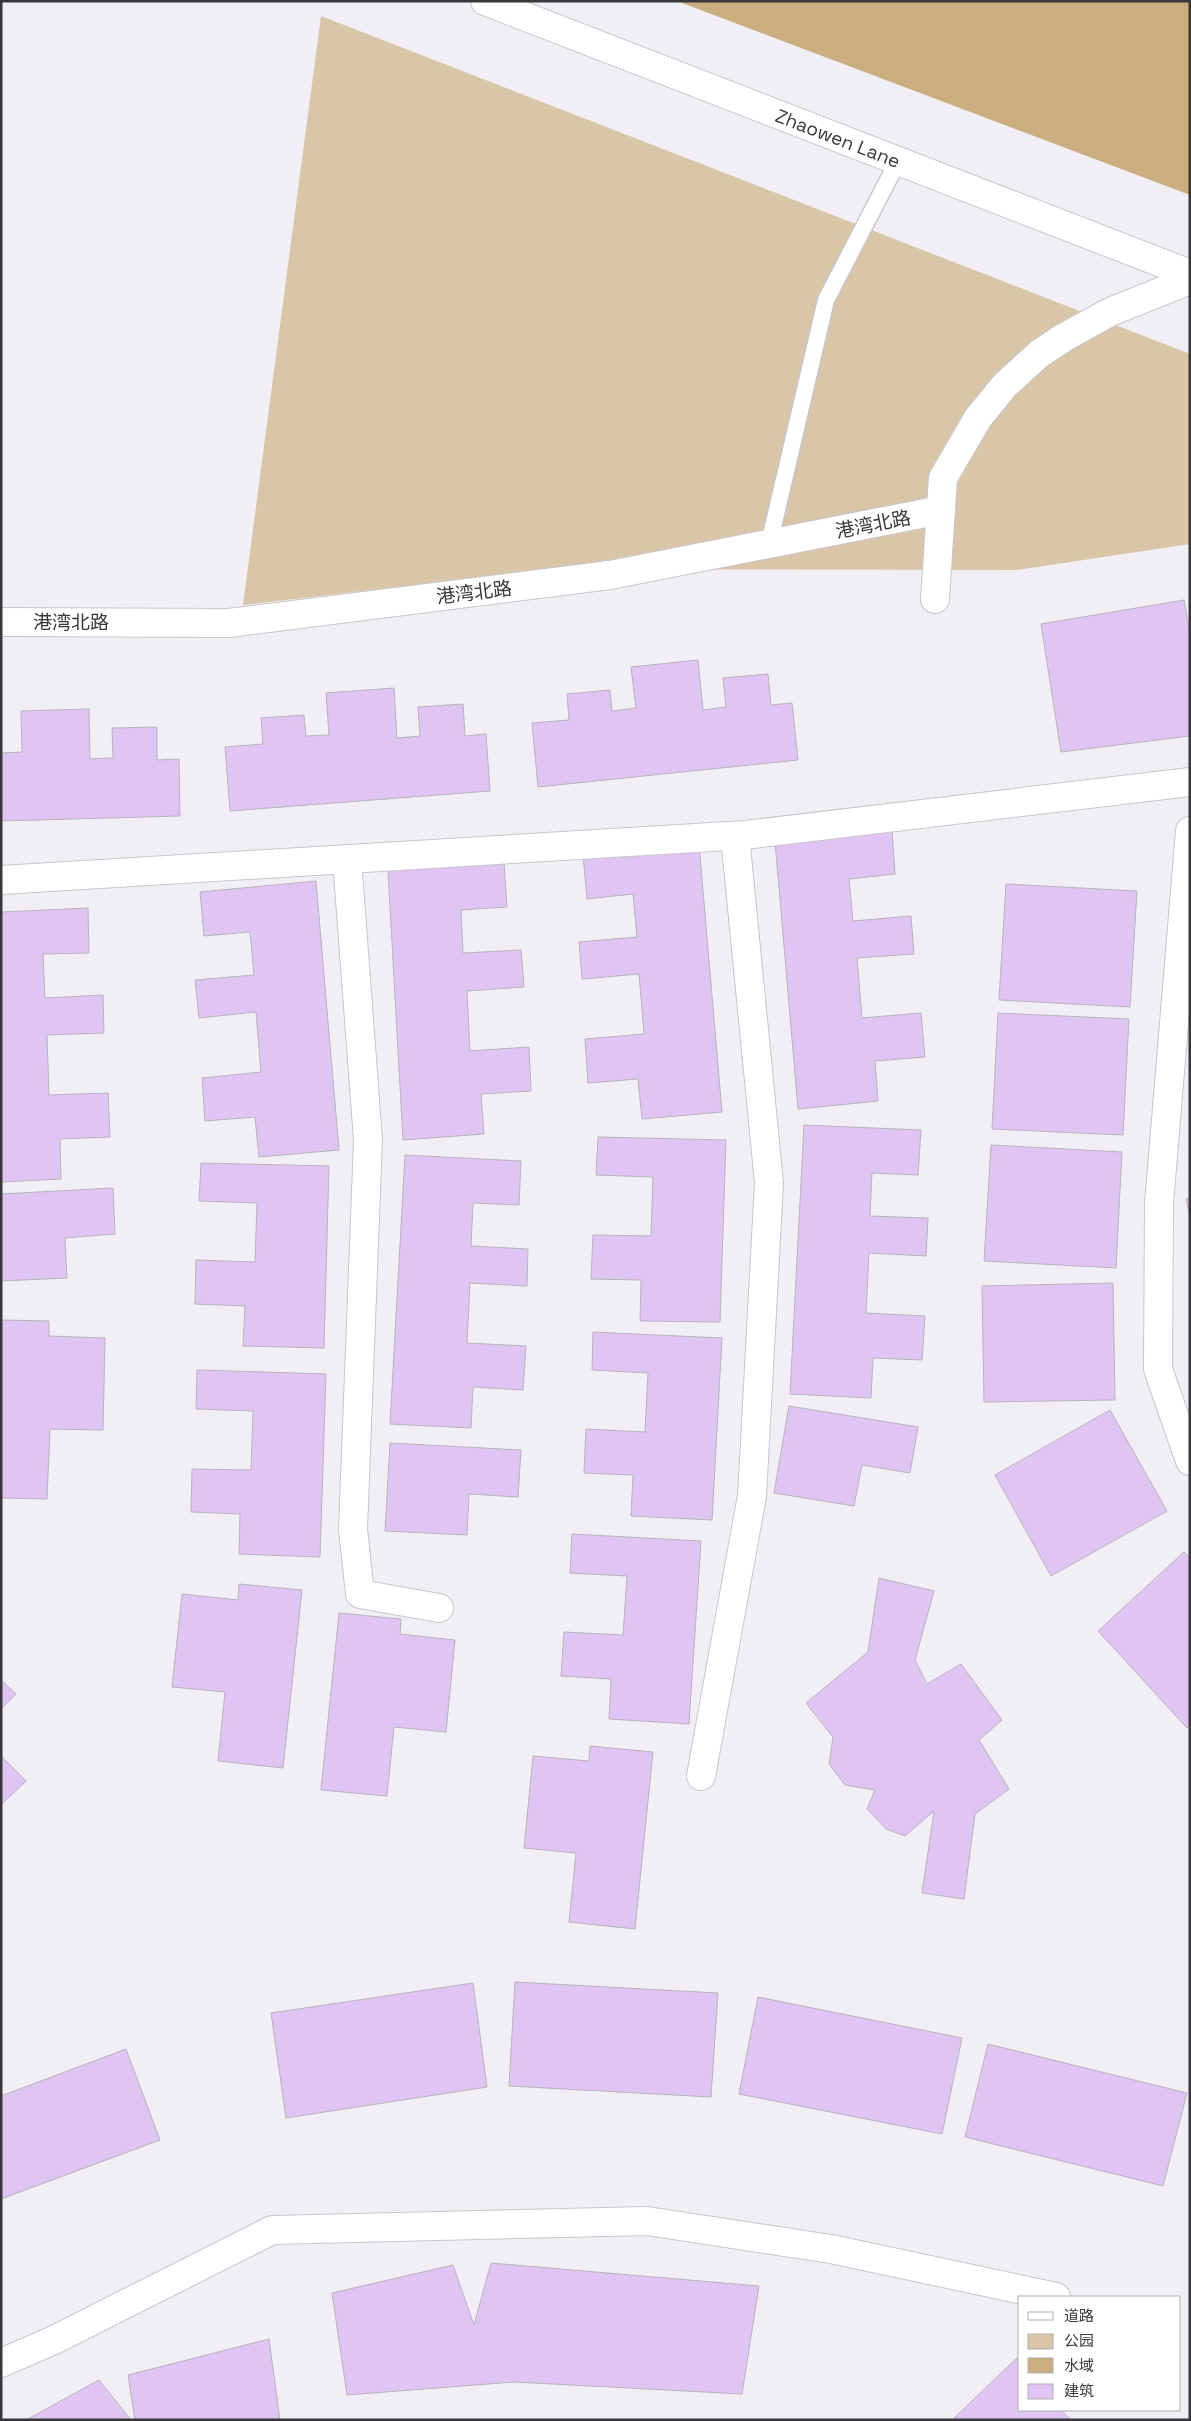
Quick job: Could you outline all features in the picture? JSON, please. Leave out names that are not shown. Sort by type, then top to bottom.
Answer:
[{"type":"street","name":"Zhaowen Lane","points":[[485,1],[1190,274]]},
{"type":"street","points":[[935,599],[943,478],[978,418],[1005,385],[1039,354],[1063,338],[1110,312],[1190,280]]},
{"type":"street","name":"港湾北路","points":[[1,622],[229,623],[610,575],[941,510]]},
{"type":"street","points":[[1,880],[735,836],[1190,782]]},
{"type":"street","points":[[1190,831],[1159,1204],[1158,1369],[1190,1461]]},
{"type":"street","points":[[701,1776],[752,1496],[769,1183],[735,836]]},
{"type":"street","points":[[347,859],[368,1140],[353,1529],[360,1594],[439,1608]]},
{"type":"street","points":[[1,2363],[54,2340],[272,2230],[647,2221],[831,2249],[1051,2296]]},
{"type":"lane","points":[[769,544],[826,300],[898,161]]},
{"type":"green space","points":[[321,16],[1190,354],[1190,544],[1017,570],[550,569],[243,605]]},
{"type":"water","points":[[677,1],[1190,1],[1190,195]]},
{"type":"building","points":[[1184,600],[1190,634],[1190,736],[1061,752],[1041,624]]},
{"type":"building","points":[[698,660],[703,710],[726,707],[723,678],[768,674],[771,705],[792,703],[798,760],[538,787],[532,723],[569,720],[567,694],[610,690],[612,711],[636,708],[631,667]]},
{"type":"building","points":[[394,688],[397,738],[420,736],[418,707],[463,704],[465,736],[486,734],[490,791],[230,811],[225,747],[263,744],[261,718],[304,715],[306,736],[329,735],[326,693]]},
{"type":"building","points":[[89,709],[90,759],[113,758],[112,728],[157,727],[157,760],[179,759],[180,816],[1,821],[1,753],[22,752],[21,711]]},
{"type":"building","points":[[892,830],[895,874],[849,879],[853,921],[911,916],[914,954],[857,958],[862,1018],[921,1013],[925,1057],[875,1061],[878,1101],[798,1109],[775,841]]},
{"type":"building","points":[[699,844],[722,1112],[642,1119],[638,1079],[588,1083],[585,1039],[644,1034],[639,974],[582,979],[579,942],[637,937],[633,894],[587,899],[583,854]]},
{"type":"building","points":[[504,863],[507,907],[461,910],[463,953],[521,950],[524,987],[467,991],[470,1051],[529,1047],[531,1091],[481,1094],[484,1134],[403,1140],[388,871]]},
{"type":"building","points":[[316,881],[339,1150],[259,1157],[255,1117],[205,1121],[202,1078],[261,1072],[256,1012],[199,1018],[195,980],[254,975],[250,932],[204,936],[200,892]]},
{"type":"building","points":[[1006,884],[1137,891],[1130,1007],[999,1000]]},
{"type":"building","points":[[88,908],[89,953],[43,954],[45,998],[103,995],[104,1033],[47,1035],[49,1095],[108,1093],[110,1137],[60,1139],[61,1179],[1,1182],[1,912]]},
{"type":"building","points":[[998,1013],[1129,1019],[1123,1135],[992,1129]]},
{"type":"building","points":[[804,1125],[921,1130],[918,1175],[872,1173],[870,1216],[928,1218],[926,1256],[869,1253],[866,1313],[925,1316],[922,1360],[873,1358],[871,1398],[790,1394]]},
{"type":"building","points":[[598,1137],[726,1140],[720,1322],[640,1321],[641,1280],[591,1279],[593,1235],[651,1236],[653,1177],[596,1175]]},
{"type":"building","points":[[991,1145],[1122,1152],[1116,1268],[984,1261]]},
{"type":"building","points":[[405,1155],[521,1161],[519,1205],[473,1203],[471,1246],[528,1249],[527,1286],[470,1283],[467,1343],[526,1346],[523,1390],[473,1387],[471,1428],[390,1424]]},
{"type":"building","points":[[201,1163],[329,1166],[324,1348],[243,1346],[245,1306],[195,1304],[196,1260],[255,1262],[257,1203],[199,1201]]},
{"type":"building","points":[[113,1188],[115,1234],[65,1238],[67,1278],[1,1281],[1,1194]]},
{"type":"building","points":[[1190,1198],[1190,1216],[1186,1199]]},
{"type":"building","points":[[1113,1283],[1115,1400],[984,1402],[982,1286]]},
{"type":"building","points":[[1,1320],[49,1321],[49,1336],[105,1338],[103,1430],[50,1429],[47,1499],[1,1498]]},
{"type":"building","points":[[593,1332],[722,1338],[712,1520],[631,1516],[633,1475],[584,1473],[586,1429],[645,1432],[648,1373],[592,1370]]},
{"type":"building","points":[[197,1370],[326,1374],[320,1557],[239,1554],[240,1514],[191,1512],[192,1469],[251,1470],[253,1411],[196,1409]]},
{"type":"building","points":[[789,1406],[918,1427],[910,1473],[862,1465],[854,1506],[774,1493]]},
{"type":"building","points":[[1110,1410],[1167,1511],[1051,1576],[995,1475]]},
{"type":"building","points":[[390,1443],[521,1450],[518,1497],[469,1494],[467,1535],[385,1531]]},
{"type":"building","points":[[572,1534],[701,1541],[689,1724],[609,1719],[611,1679],[561,1676],[564,1632],[623,1635],[627,1576],[570,1573]]},
{"type":"building","points":[[1184,1552],[1190,1558],[1190,1725],[1187,1728],[1098,1631]]},
{"type":"building","points":[[879,1578],[934,1591],[915,1660],[927,1684],[961,1664],[1002,1720],[979,1740],[1009,1789],[975,1814],[964,1899],[922,1893],[934,1811],[905,1836],[886,1829],[867,1809],[875,1790],[845,1785],[829,1764],[833,1737],[806,1703],[868,1652]]},
{"type":"building","points":[[239,1584],[302,1590],[283,1768],[218,1761],[225,1692],[172,1687],[182,1594],[238,1600]]},
{"type":"building","points":[[339,1613],[401,1619],[400,1634],[455,1640],[446,1732],[394,1727],[387,1796],[321,1790]]},
{"type":"building","points":[[1,1680],[16,1694],[1,1709]]},
{"type":"building","points":[[590,1746],[653,1752],[635,1929],[569,1922],[576,1853],[524,1848],[533,1756],[589,1761]]},
{"type":"building","points":[[1,1756],[26,1781],[1,1805]]},
{"type":"building","points":[[515,1982],[718,1993],[711,2097],[509,2086]]},
{"type":"building","points":[[473,1983],[487,2087],[286,2118],[271,2013]]},
{"type":"building","points":[[758,1997],[962,2038],[942,2134],[739,2094]]},
{"type":"building","points":[[988,2044],[1187,2093],[1163,2186],[965,2137]]},
{"type":"building","points":[[126,2049],[160,2140],[1,2199],[1,2096]]},
{"type":"building","points":[[491,2263],[759,2286],[742,2394],[514,2382],[347,2395],[332,2293],[453,2265],[474,2325]]},
{"type":"building","points":[[269,2339],[280,2420],[135,2420],[128,2375]]},
{"type":"building","points":[[1018,2357],[1018,2411],[1062,2411],[1071,2420],[952,2420]]},
{"type":"building","points":[[99,2380],[131,2420],[26,2420]]}]
